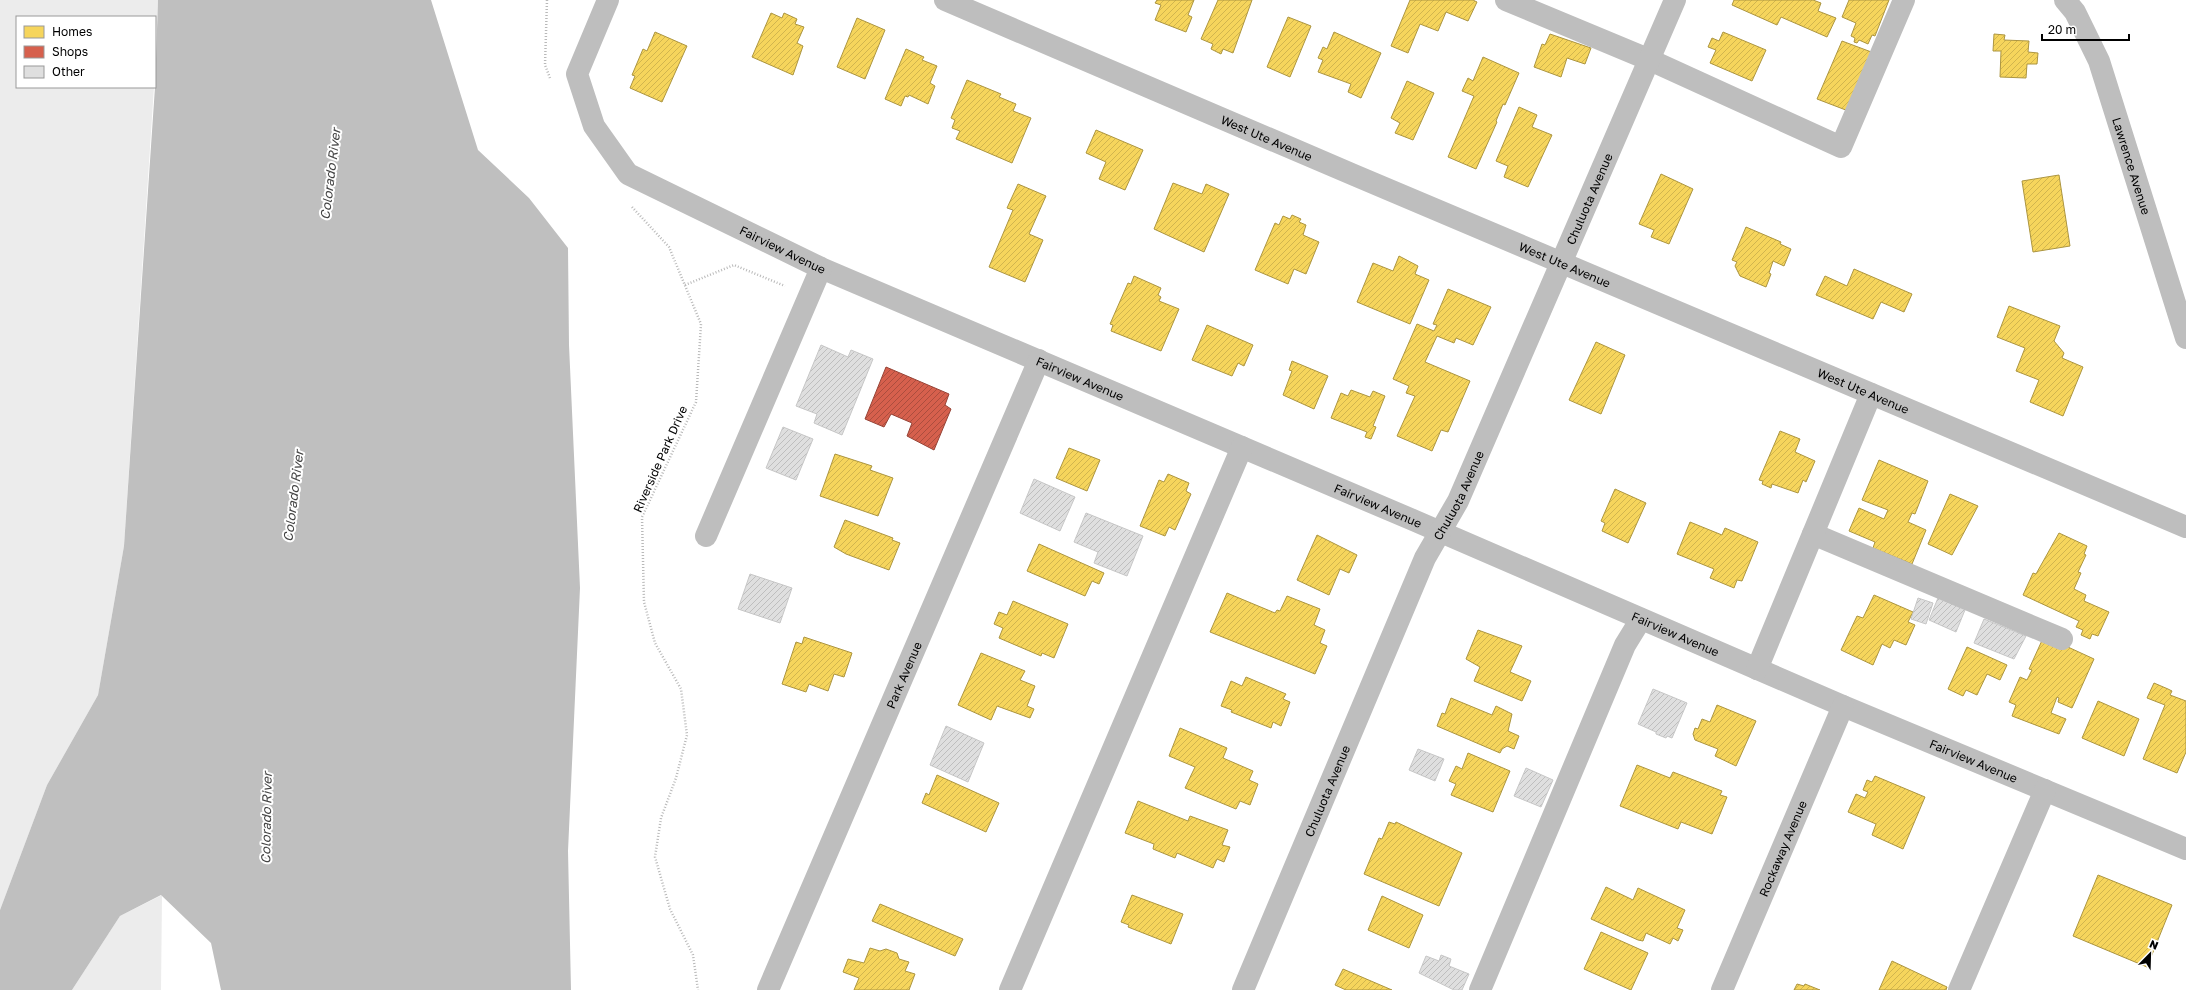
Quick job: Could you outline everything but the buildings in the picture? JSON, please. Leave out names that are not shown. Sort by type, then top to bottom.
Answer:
[{"type":"street","name":"Fairview Avenue","points":[[608,0],[577,74],[594,126],[628,174],[821,268],[1242,447],[1842,706],[2186,849]]},
{"type":"street","name":"West Ute Avenue","points":[[945,0],[2186,527]]},
{"type":"street","points":[[1506,0],[1650,60],[1841,147],[1904,0]]},
{"type":"street","name":"Chuluota Avenue","points":[[1243,990],[1425,558],[1441,533],[1458,501],[1675,0]]},
{"type":"street","name":"Lawrence Avenue","points":[[2065,0],[2075,12],[2099,61],[2186,338]]},
{"type":"street","points":[[706,536],[821,268]]},
{"type":"street","name":"Park Avenue","points":[[768,990],[1039,360]]},
{"type":"street","points":[[1757,669],[1871,394]]},
{"type":"street","points":[[1010,990],[1242,447]]},
{"type":"street","points":[[1813,534],[2062,639]]},
{"type":"street","points":[[1480,990],[1625,645],[1641,619]]},
{"type":"street","name":"Rockaway Avenue","points":[[1722,990],[1842,706]]},
{"type":"street","points":[[1959,990],[2045,790]]},
{"type":"path","name":"Riverside Park Drive","points":[[627,201],[670,246],[701,324],[696,402],[642,517],[644,602],[655,643],[680,690],[687,735],[676,778],[661,818],[655,857],[670,909],[693,955],[698,990]]},
{"type":"path","points":[[685,285],[734,266],[810,296]]},
{"type":"shaded area","points":[[0,0],[158,0],[156,42],[156,16],[16,16],[16,88],[154,88],[124,546],[98,695],[47,785],[0,910]]},
{"type":"shaded area","points":[[162,895],[161,990],[72,990],[120,916]]},
{"type":"water","name":"Colorado River","points":[[158,0],[431,0],[478,150],[529,198],[568,248],[569,345],[580,588],[568,851],[571,990],[221,990],[211,943],[161,895],[120,916],[72,990],[0,990],[0,910],[47,785],[98,695],[124,546],[156,88]]}]
